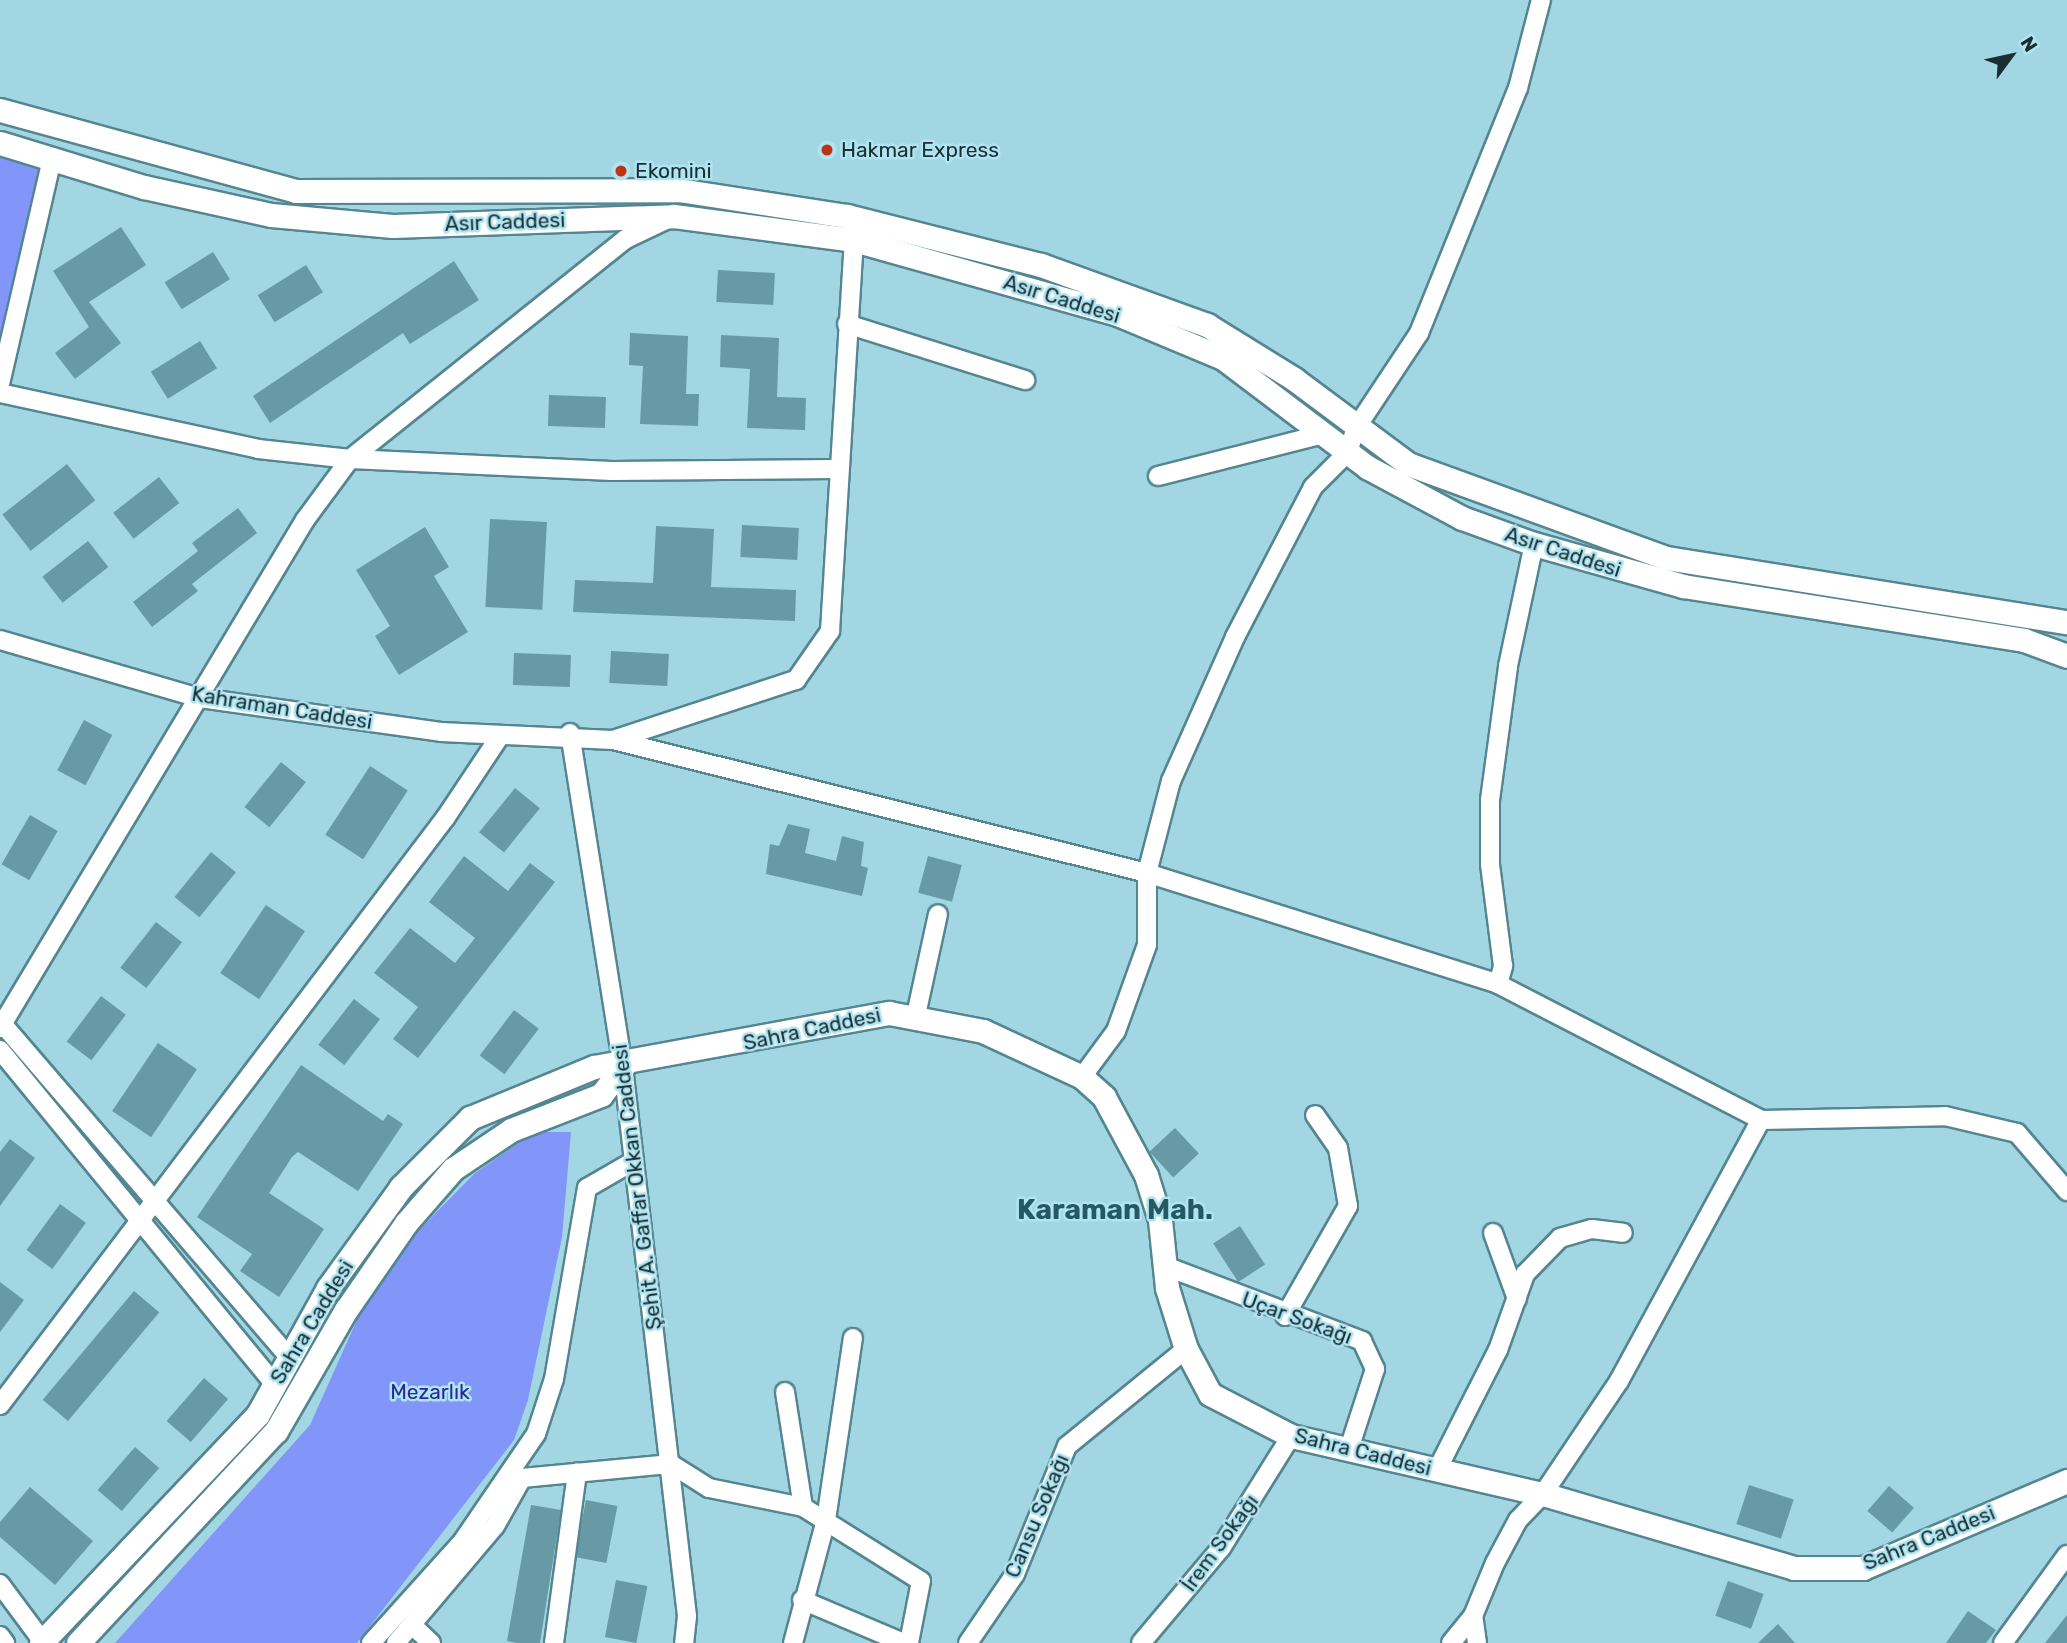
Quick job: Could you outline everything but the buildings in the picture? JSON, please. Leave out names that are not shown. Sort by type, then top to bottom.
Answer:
[{"type":"street","points":[[1083,1077],[1116,1031],[1147,946],[1147,873],[1171,781],[1235,637],[1312,488],[1348,452],[1356,428],[1419,333],[1518,88],[1541,0]]},
{"type":"street","name":"Asır Caddesi","points":[[0,110],[296,191],[679,190],[847,216],[1041,265],[1207,325],[1294,379],[1356,428],[1408,464],[1666,558],[2067,622]]},
{"type":"street","name":"Asır Caddesi","points":[[0,143],[52,159],[271,215],[393,226],[674,216],[854,240],[1120,315],[1223,358],[1348,452],[1462,518],[1534,544],[1683,586],[2024,640],[2067,656]]},
{"type":"street","points":[[0,384],[52,159]]},
{"type":"street","points":[[289,1357],[156,1199],[1,1024],[305,520],[350,458],[626,239],[674,216]]},
{"type":"street","points":[[613,740],[796,680],[830,631],[836,469],[854,240]]},
{"type":"street","points":[[846,324],[1025,380]]},
{"type":"street","points":[[0,393],[258,449],[350,458],[612,471],[836,469]]},
{"type":"street","points":[[1158,476],[1324,434]]},
{"type":"street","points":[[1498,984],[1503,966],[1490,800],[1508,666],[1534,544]]},
{"type":"street","name":"Kahraman Caddesi","points":[[0,640],[200,698],[500,736],[570,733],[613,740],[1147,873],[1498,984],[1761,1120]]},
{"type":"street","name":"Şehit A. Gaffar Okkan Caddesi","points":[[570,733],[623,1067],[632,1162],[671,1464],[687,1616],[684,1643]]},
{"type":"street","points":[[0,1405],[140,1215],[156,1199],[446,817],[500,736]]},
{"type":"street","points":[[916,1015],[938,914]]},
{"type":"street","name":"Sahra Caddesi","points":[[42,1642],[207,1472],[258,1414],[328,1288],[401,1187],[470,1118],[594,1068],[623,1067],[889,1013],[916,1015],[983,1031],[1083,1077],[1104,1097],[1146,1175],[1186,1349],[1210,1394],[1291,1436],[1543,1494],[1794,1568],[1863,1568],[2067,1481]]},
{"type":"street","points":[[0,1050],[140,1215],[274,1384]]},
{"type":"street","name":"Sahra Caddesi","points":[[78,1643],[276,1431],[346,1310],[406,1223],[453,1169],[510,1130],[601,1095],[623,1067]]},
{"type":"street","points":[[1285,1316],[1348,1206],[1338,1147],[1315,1115]]},
{"type":"street","points":[[1451,1643],[1473,1616],[1518,1520],[1543,1494],[1619,1381],[1761,1120],[1945,1116],[2017,1133],[2067,1191]]},
{"type":"street","points":[[371,1643],[462,1542],[536,1434],[554,1379],[587,1188],[632,1162]]},
{"type":"street","points":[[1437,1470],[1517,1299],[1525,1274],[1560,1238],[1592,1229],[1623,1233]]},
{"type":"street","points":[[1493,1233],[1517,1299]]},
{"type":"street","name":"Uçar Sokağı","points":[[1165,1266],[1285,1316],[1362,1341],[1375,1370],[1349,1449]]},
{"type":"street","points":[[793,1643],[802,1600],[826,1520],[853,1338]]},
{"type":"street","name":"Cansu Sokağı","points":[[968,1643],[1015,1574],[1067,1446],[1186,1349]]},
{"type":"street","points":[[785,1392],[803,1507]]},
{"type":"street","name":"İrem Sokağı","points":[[1140,1643],[1221,1548],[1291,1436]]},
{"type":"street","points":[[396,1643],[495,1526],[522,1478],[577,1472],[671,1464],[709,1488],[803,1507],[921,1581],[906,1643],[802,1600]]},
{"type":"street","points":[[554,1643],[577,1472]]},
{"type":"street","points":[[2003,1643],[2067,1555]]},
{"type":"street","points":[[0,1584],[42,1642]]},
{"type":"street","points":[[1473,1616],[1477,1643]]},
{"type":"street","points":[[412,1625],[431,1643]]},
{"type":"street","points":[[0,1636],[5,1643]]},
{"type":"green space","points":[[0,155],[39,168],[0,336]]},
{"type":"green space","name":"Mezarlık","points":[[534,1132],[571,1132],[562,1237],[528,1400],[514,1440],[357,1643],[115,1643],[310,1425],[361,1311],[420,1229],[474,1174]]},
{"type":"place","name":"Hakmar Express","points":[[827,150]]},
{"type":"place","name":"Ekomini","points":[[621,171]]},
{"type":"district","name":"Karaman Mah.","points":[[1115,1210]]}]
